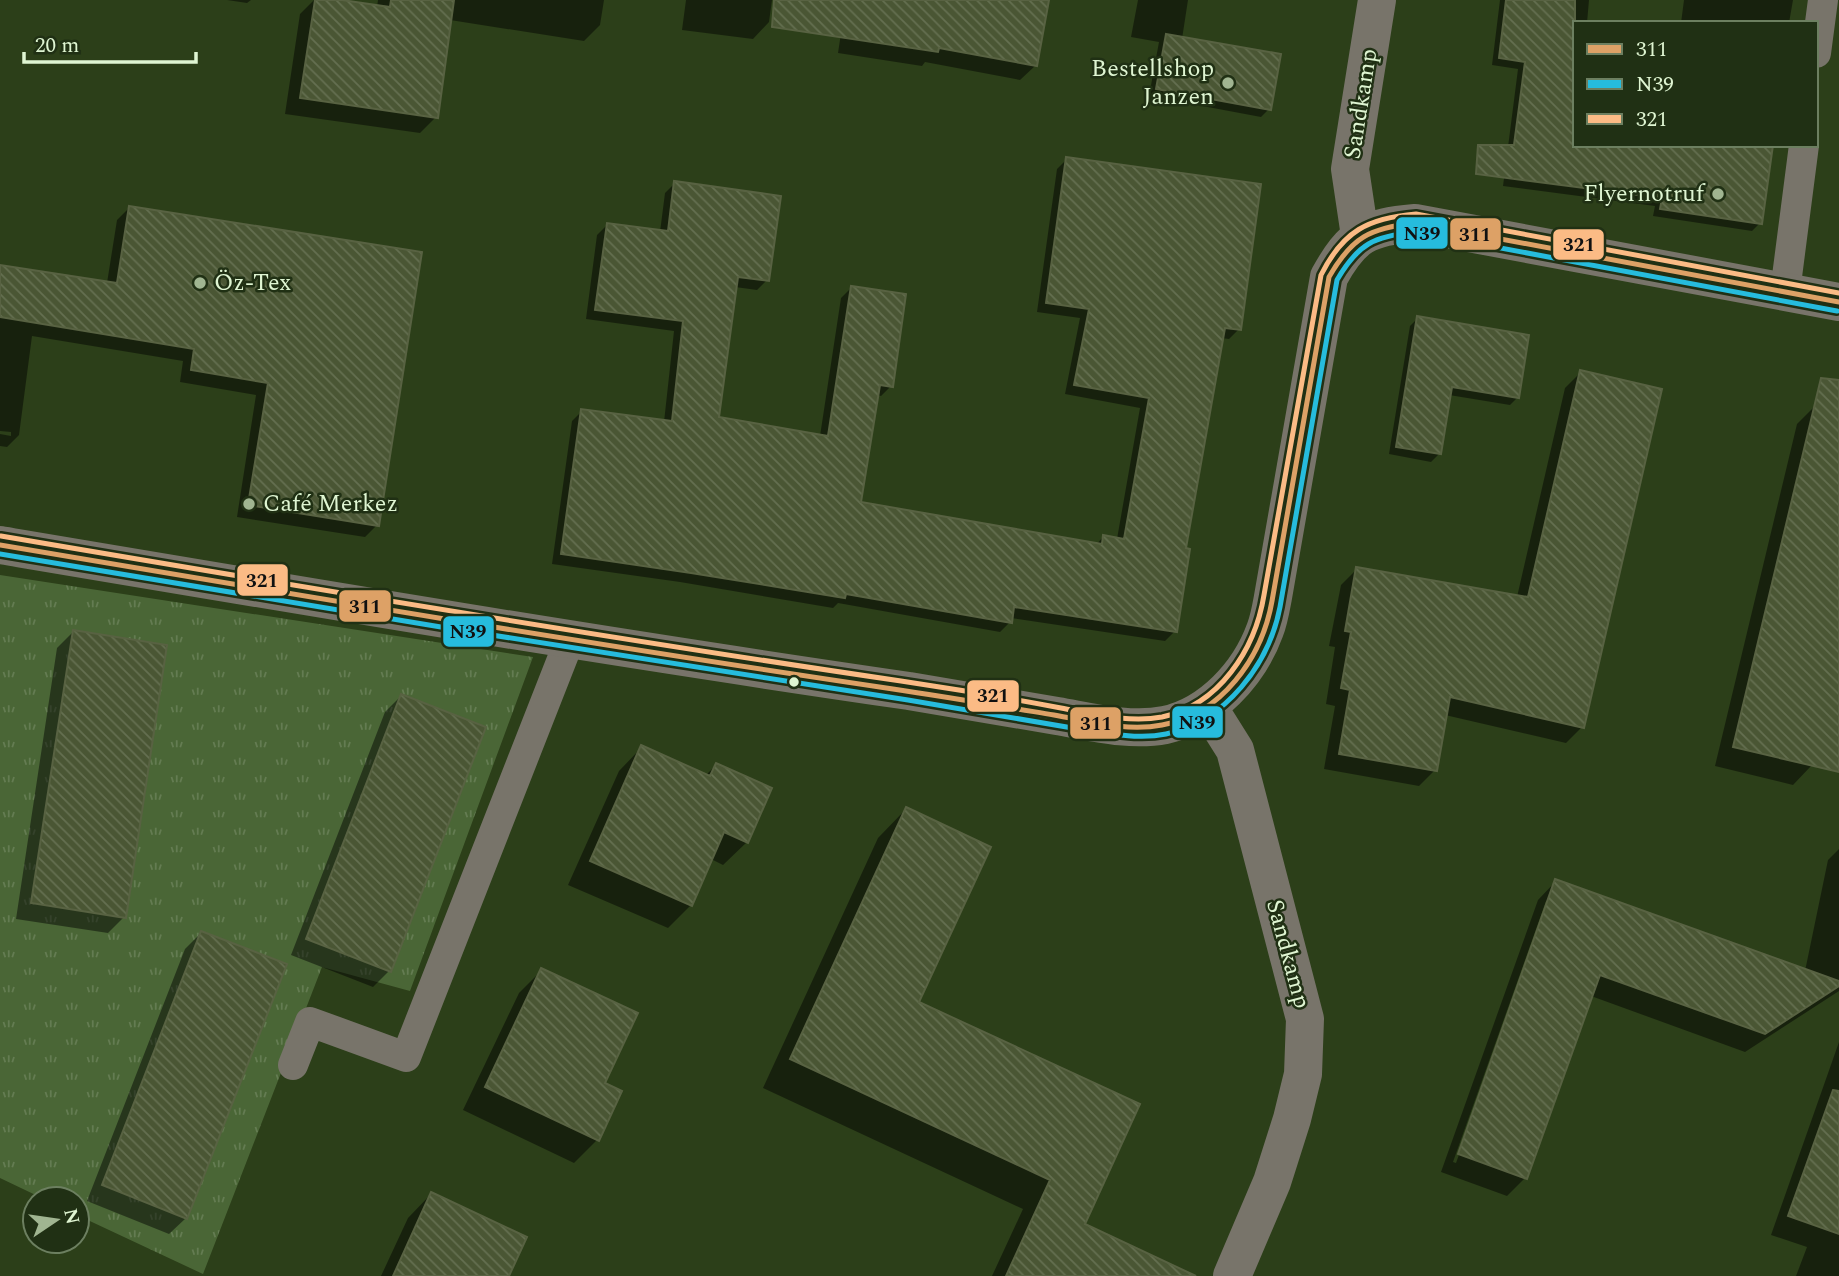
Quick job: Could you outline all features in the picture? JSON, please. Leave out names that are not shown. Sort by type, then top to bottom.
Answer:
[{"type":"street","name":"Sandkamp","points":[[1360,236],[1350,169],[1377,0]]},
{"type":"street","points":[[0,545],[1110,725],[1140,728],[1164,725],[1208,707],[1231,686],[1252,657],[1265,630],[1329,277],[1342,255],[1360,236],[1388,227],[1415,223],[1839,302]]},
{"type":"street","name":"Sandkamp","points":[[1208,707],[1235,750],[1305,1019],[1303,1074],[1292,1119],[1272,1182],[1232,1276]]},
{"type":"lane","points":[[1818,38],[1823,0]]},
{"type":"lane","points":[[1785,292],[1804,147]]},
{"type":"lane","points":[[293,1065],[310,1022],[406,1057],[570,639]]},
{"type":"green space","points":[[0,575],[533,657],[410,991],[322,967],[203,1274],[91,1222],[91,1185],[21,1185],[21,1188],[0,1178]],"holes":[[[73,631],[167,645],[125,918],[31,903]],[[401,694],[486,727],[390,972],[306,939]],[[201,931],[286,965],[187,1219],[102,1185]]]},
{"type":"building","points":[[315,0],[342,0],[390,7],[391,0],[454,0],[438,118],[300,98]]},
{"type":"building","points":[[774,0],[1049,0],[1037,66],[939,48],[938,52],[772,27]]},
{"type":"building","points":[[1506,0],[1575,0],[1573,147],[1773,147],[1762,224],[1660,209],[1662,198],[1476,174],[1478,145],[1514,145],[1525,62],[1499,58]]},
{"type":"building","points":[[1166,34],[1281,54],[1271,110],[1156,89]]},
{"type":"building","points":[[1066,157],[1261,184],[1241,330],[1225,328],[1186,548],[1190,549],[1177,632],[1014,607],[1012,623],[846,594],[845,598],[561,554],[581,409],[672,421],[683,321],[595,310],[607,223],[668,231],[674,181],[781,196],[769,281],[738,277],[719,417],[828,436],[851,286],[906,294],[893,387],[880,385],[861,502],[1102,544],[1103,535],[1124,539],[1149,398],[1074,385],[1089,309],[1046,303]]},
{"type":"building","points":[[129,206],[422,252],[379,526],[248,505],[268,383],[191,370],[194,349],[0,317],[0,265],[117,283]]},
{"type":"building","points":[[1417,316],[1529,335],[1519,398],[1452,387],[1441,454],[1396,447]]},
{"type":"building","points":[[1580,370],[1662,389],[1584,728],[1450,697],[1437,771],[1339,754],[1350,690],[1341,688],[1351,632],[1345,631],[1356,567],[1528,597]]},
{"type":"building","points":[[1821,378],[1839,380],[1839,772],[1733,747]]},
{"type":"building","points":[[73,630],[167,645],[126,918],[31,903]]},
{"type":"building","points":[[401,694],[486,727],[391,972],[306,939]]},
{"type":"building","points":[[641,745],[710,776],[716,763],[772,788],[748,843],[724,832],[692,906],[590,861]]},
{"type":"building","points":[[906,807],[991,847],[919,1002],[1140,1104],[1085,1224],[1196,1276],[1006,1276],[1050,1180],[790,1059]]},
{"type":"building","points":[[1555,879],[1839,981],[1839,986],[1765,1034],[1600,975],[1527,1179],[1458,1154]]},
{"type":"building","points":[[201,931],[287,964],[187,1219],[102,1185]]},
{"type":"building","points":[[541,968],[638,1013],[605,1083],[622,1091],[599,1141],[485,1087]]},
{"type":"building","points":[[1833,1090],[1839,1091],[1839,1234],[1788,1216]]},
{"type":"building","points":[[431,1192],[527,1237],[509,1276],[393,1276]]},
{"type":"transit line","name":"321","points":[[1,536],[338,593],[961,690],[1099,715],[1150,719],[1182,711],[1217,688],[1243,655],[1252,636],[1264,595],[1321,275],[1338,247],[1359,230],[1384,219],[1416,214],[1839,293]]},
{"type":"transit line","name":"311","points":[[0,545],[1108,725],[1148,727],[1183,719],[1203,709],[1235,681],[1259,643],[1272,601],[1329,277],[1346,252],[1364,237],[1386,228],[1415,223],[1839,302]]},
{"type":"transit line","name":"N39","points":[[0,554],[1096,732],[1131,736],[1166,734],[1208,717],[1226,703],[1255,669],[1266,649],[1280,607],[1337,280],[1352,258],[1368,244],[1388,236],[1415,232],[1837,311]]},
{"type":"place","name":"Bestellshop Janzen","points":[[1228,83]]},
{"type":"place","name":"Flyernotruf","points":[[1718,194]]},
{"type":"place","name":"Öz-Tex","points":[[200,283]]},
{"type":"place","name":"Café Merkez","points":[[249,504]]}]
